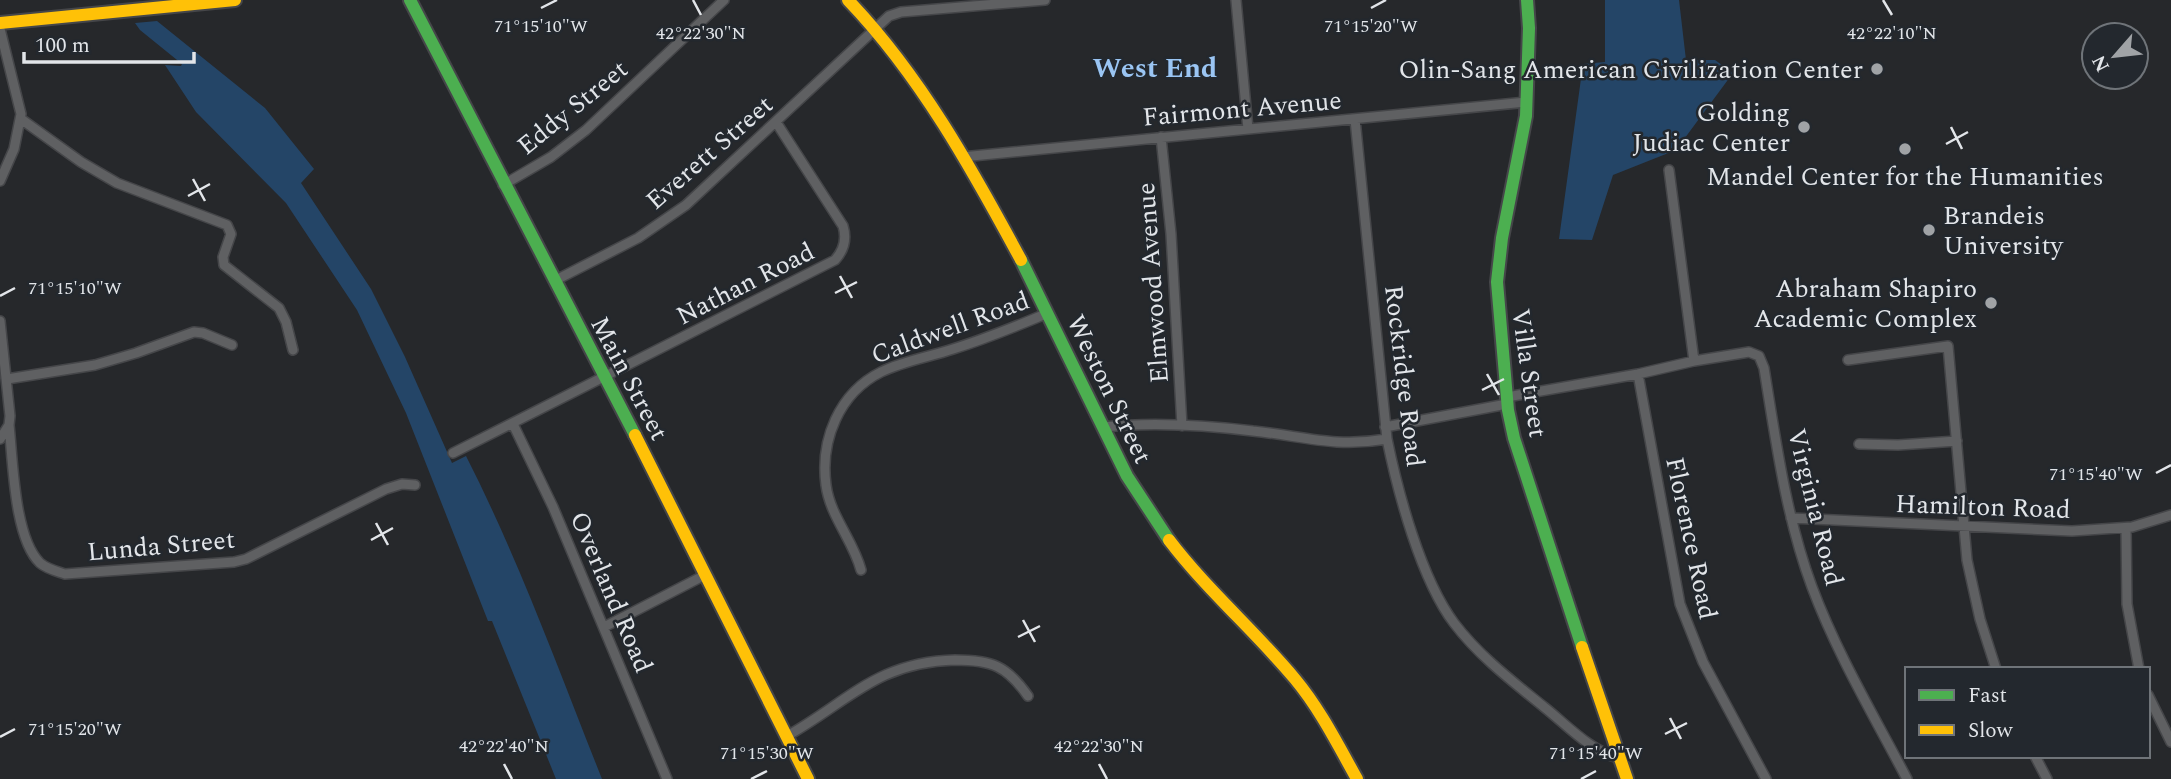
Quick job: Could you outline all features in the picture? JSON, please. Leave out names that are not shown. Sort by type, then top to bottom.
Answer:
[{"type":"main road","points":[[0,23],[235,0]]},
{"type":"main road","name":"Main Street","points":[[410,0],[808,779]]},
{"type":"main road","name":"Weston Street","points":[[848,0],[874,29],[920,92],[1006,232],[1136,493],[1165,537],[1204,584],[1297,680],[1320,712],[1357,779]]},
{"type":"main road","name":"Villa Street","points":[[1527,0],[1527,102],[1497,270],[1497,303],[1507,401],[1514,438],[1627,779]]},
{"type":"street","name":"Eddy Street","points":[[503,185],[551,157],[586,130],[724,0]]},
{"type":"street","name":"Everett Street","points":[[554,281],[620,248],[668,219],[703,190],[886,18],[897,13],[1042,0]]},
{"type":"street","points":[[1236,0],[1248,129]]},
{"type":"street","points":[[0,29],[21,119],[14,149],[0,181]]},
{"type":"street","name":"Fairmont Avenue","points":[[962,157],[1527,102]]},
{"type":"street","points":[[21,119],[81,162],[117,183],[227,225],[231,234],[223,257],[225,265],[279,308],[286,322],[293,351]]},
{"type":"street","name":"Rockridge Road","points":[[1355,119],[1385,428],[1399,488],[1423,563],[1438,599],[1455,625],[1483,656],[1592,746],[1618,758]]},
{"type":"street","name":"Nathan Road","points":[[604,378],[831,264],[838,257],[845,242],[843,226],[776,122]]},
{"type":"street","name":"Elmwood Avenue","points":[[1161,137],[1172,246],[1182,426]]},
{"type":"street","points":[[1385,428],[1694,361],[1669,170]]},
{"type":"street","name":"Caldwell Road","points":[[861,569],[831,503],[826,484],[828,442],[832,425],[842,407],[860,386],[884,371],[973,342],[1048,313]]},
{"type":"street","name":"Lunda Street","points":[[0,321],[20,518],[28,547],[42,566],[65,574],[233,562],[246,559],[386,489],[402,484],[415,485]]},
{"type":"street","points":[[7,379],[95,365],[194,332],[232,345]]},
{"type":"street","points":[[1848,360],[1948,346],[1963,526],[1974,596],[1995,667]]},
{"type":"street","name":"Virginia Road","points":[[1694,361],[1749,352],[1756,354],[1764,368],[1791,518],[1801,555],[1821,610],[1907,779]]},
{"type":"street","name":"Florence Road","points":[[1638,374],[1683,614],[1703,662],[1766,779]]},
{"type":"street","points":[[453,453],[604,378]]},
{"type":"street","name":"Overland Road","points":[[513,424],[550,499],[667,779]]},
{"type":"street","points":[[0,439],[9,425]]},
{"type":"street","points":[[1103,427],[1182,426],[1255,431],[1328,443],[1387,439]]},
{"type":"street","points":[[1859,444],[1898,445],[1957,441]]},
{"type":"street","name":"Hamilton Road","points":[[1791,518],[2072,531],[2126,528],[2171,515]]},
{"type":"street","points":[[2126,528],[2127,604],[2139,667]]},
{"type":"street","points":[[604,627],[705,575]]},
{"type":"street","points":[[787,736],[864,684],[893,670],[917,664],[960,660],[991,664],[1011,674],[1028,696]]},
{"type":"street","points":[[2150,699],[2171,742]]},
{"type":"street","points":[[2036,758],[2047,779]]},
{"type":"shaded area","points":[[1605,0],[1679,0],[1686,60],[1715,60],[1733,73],[1676,150],[1613,175],[1592,240],[1559,239],[1583,64],[1605,62]]},
{"type":"shaded area","points":[[157,21],[265,108],[314,169],[301,183],[371,289],[405,357],[452,463],[466,456],[521,575],[602,779],[556,779],[492,621],[488,621],[406,413],[357,310],[286,203],[196,112],[165,65],[182,64],[135,23]]},
{"type":"traffic: fast","points":[[410,0],[635,435]]},
{"type":"traffic: fast","points":[[1527,0],[1529,28],[1526,116],[1502,238],[1497,282],[1508,410],[1514,438],[1582,647]]},
{"type":"traffic: fast","points":[[1021,260],[1127,476],[1169,540]]},
{"type":"traffic: slow","points":[[0,23],[235,0]]},
{"type":"traffic: slow","points":[[848,0],[899,59],[943,124],[1021,260]]},
{"type":"traffic: slow","points":[[635,435],[808,779]]},
{"type":"traffic: slow","points":[[1169,540],[1199,576],[1280,661],[1304,691],[1357,779]]},
{"type":"traffic: slow","points":[[1582,647],[1627,779]]},
{"type":"place","name":"Olin-Sang American Civilization Center","points":[[1877,69]]},
{"type":"place","name":"Golding Judiac Center","points":[[1804,127]]},
{"type":"place","name":"Mandel Center for the Humanities","points":[[1905,149]]},
{"type":"place","name":"Brandeis University","points":[[1929,230]]},
{"type":"place","name":"Abraham Shapiro Academic Complex","points":[[1991,303]]},
{"type":"district","name":"West End","points":[[1155,67]]}]
